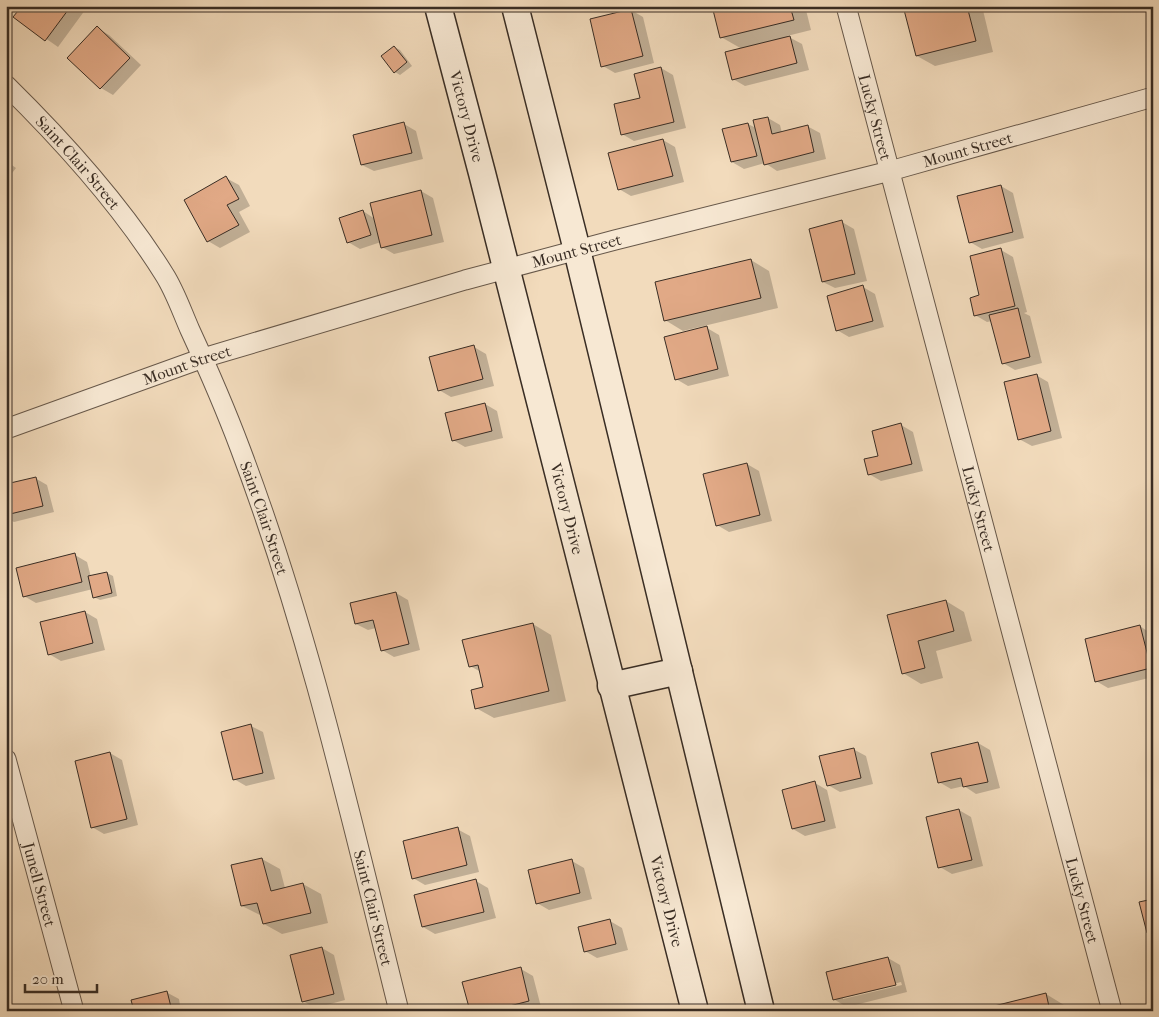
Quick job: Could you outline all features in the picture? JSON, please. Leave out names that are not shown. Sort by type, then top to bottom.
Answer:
[{"type":"main road","name":"Victory Drive","points":[[438,6],[519,315],[694,1011]]},
{"type":"main road","points":[[516,6],[761,1011]]},
{"type":"main road","points":[[611,686],[679,671]]},
{"type":"street","name":"Lucky Street","points":[[846,6],[1112,1011]]},
{"type":"street","name":"Saint Clair Street","points":[[6,85],[83,167],[128,222],[165,276],[226,409],[255,486],[292,601],[334,748],[399,1011]]},
{"type":"street","name":"Mount Street","points":[[6,429],[203,358],[506,269],[890,171],[1153,97]]},
{"type":"street","name":"Junell Street","points":[[6,759],[74,1011]]},
{"type":"building","points":[[22,6],[71,6],[45,41],[13,17]]},
{"type":"building","points":[[712,6],[790,6],[794,20],[720,38]]},
{"type":"building","points":[[903,6],[967,6],[976,41],[916,56]]},
{"type":"building","points":[[631,9],[643,56],[601,67],[590,19]]},
{"type":"building","points":[[97,26],[130,58],[100,89],[67,58]]},
{"type":"building","points":[[790,36],[797,63],[732,80],[725,52]]},
{"type":"building","points":[[394,46],[407,62],[394,73],[381,56]]},
{"type":"building","points":[[661,67],[674,122],[621,135],[614,104],[640,98],[634,74]]},
{"type":"building","points":[[768,117],[772,134],[808,125],[814,152],[764,165],[753,120]]},
{"type":"building","points":[[404,122],[412,153],[361,165],[353,135]]},
{"type":"building","points":[[748,123],[757,156],[731,162],[722,129]]},
{"type":"building","points":[[663,139],[673,176],[618,190],[608,153]]},
{"type":"building","points":[[226,176],[239,199],[227,205],[239,225],[207,242],[184,200]]},
{"type":"building","points":[[1001,185],[1013,232],[969,243],[957,196]]},
{"type":"building","points":[[421,190],[432,235],[381,248],[370,203]]},
{"type":"building","points":[[363,210],[371,235],[347,243],[339,218]]},
{"type":"building","points":[[842,220],[855,274],[822,282],[809,229]]},
{"type":"building","points":[[1001,248],[1015,306],[974,316],[970,298],[979,295],[970,256]]},
{"type":"building","points":[[751,259],[761,298],[664,321],[655,282]]},
{"type":"building","points":[[863,285],[873,321],[836,331],[827,296]]},
{"type":"building","points":[[1018,308],[1030,357],[1002,364],[989,315]]},
{"type":"building","points":[[707,326],[718,369],[675,380],[664,337]]},
{"type":"building","points":[[474,345],[483,379],[438,391],[429,357]]},
{"type":"building","points":[[1037,374],[1051,431],[1018,440],[1004,382]]},
{"type":"building","points":[[485,403],[492,431],[452,441],[445,413]]},
{"type":"building","points":[[901,423],[912,464],[868,475],[864,459],[878,456],[872,431]]},
{"type":"building","points":[[747,463],[760,515],[716,526],[703,474]]},
{"type":"building","points":[[36,477],[43,506],[6,515],[6,484]]},
{"type":"building","points":[[75,553],[82,582],[23,597],[16,568]]},
{"type":"building","points":[[107,572],[112,593],[93,598],[88,576]]},
{"type":"building","points":[[396,592],[409,644],[381,651],[373,620],[355,624],[350,603]]},
{"type":"building","points":[[946,600],[954,631],[918,641],[925,668],[902,674],[887,615]]},
{"type":"building","points":[[85,611],[93,643],[48,655],[40,622]]},
{"type":"building","points":[[533,623],[549,691],[475,709],[471,690],[483,687],[478,665],[469,667],[462,640]]},
{"type":"building","points":[[1140,625],[1151,668],[1095,682],[1085,639]]},
{"type":"building","points":[[251,724],[263,773],[233,780],[221,732]]},
{"type":"building","points":[[978,742],[988,782],[963,787],[961,778],[938,783],[931,753]]},
{"type":"building","points":[[854,748],[861,778],[827,786],[819,756]]},
{"type":"building","points":[[110,752],[127,819],[91,828],[75,761]]},
{"type":"building","points":[[815,781],[825,821],[792,829],[782,790]]},
{"type":"building","points":[[959,809],[972,860],[938,868],[926,817]]},
{"type":"building","points":[[458,827],[467,865],[412,879],[403,841]]},
{"type":"building","points":[[262,858],[271,891],[303,883],[311,913],[263,924],[257,903],[241,906],[231,865]]},
{"type":"building","points":[[572,859],[580,893],[536,904],[528,870]]},
{"type":"building","points":[[476,879],[484,912],[422,927],[414,895]]},
{"type":"building","points":[[1153,899],[1153,931],[1147,933],[1139,902]]},
{"type":"building","points":[[610,919],[616,944],[584,952],[578,927]]},
{"type":"building","points":[[322,947],[334,994],[302,1002],[290,955]]},
{"type":"building","points":[[888,957],[896,985],[833,1000],[826,972]]},
{"type":"building","points":[[521,967],[529,1001],[490,1011],[470,1011],[462,982]]},
{"type":"building","points":[[167,991],[172,1011],[134,1011],[131,1000]]},
{"type":"building","points":[[1046,993],[1050,1011],[974,1011]]}]
